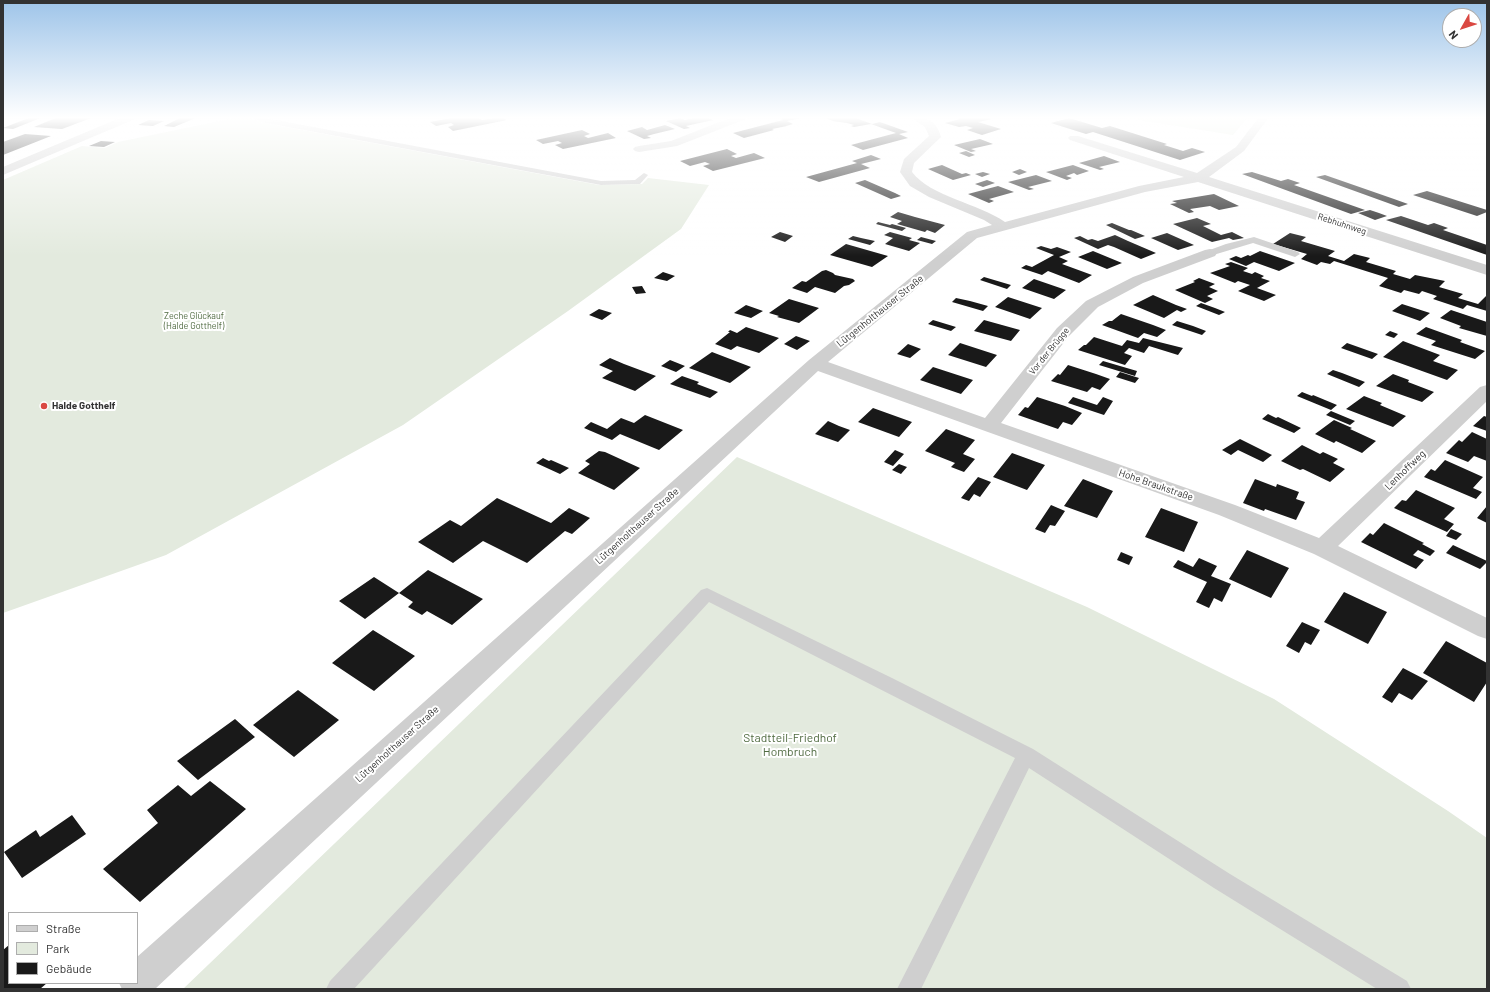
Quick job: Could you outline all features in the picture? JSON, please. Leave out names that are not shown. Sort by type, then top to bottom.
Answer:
[{"type":"street","points":[[3,170],[19,163]]},
{"type":"street","points":[[908,163],[906,172],[914,183],[934,194],[989,217],[1003,227]]},
{"type":"street","points":[[1152,163],[1197,178]]},
{"type":"street","name":"Lütgenholthauser Straße","points":[[138,980],[814,364],[972,235],[1143,189],[1197,178],[1220,163]]},
{"type":"street","name":"Rebhuhnweg","points":[[1197,178],[1487,270]]},
{"type":"street","name":"Vor der Brügge","points":[[989,426],[1063,332],[1092,304],[1138,280],[1210,253]]},
{"type":"street","name":"Hohe Braukstraße","points":[[814,364],[1227,510],[1322,548],[1487,629]]},
{"type":"street","name":"Lenhoffweg","points":[[1322,548],[1487,392]]},
{"type":"lane","points":[[495,163],[601,183],[637,182],[644,175]]},
{"type":"lane","points":[[1210,253],[1229,246],[1254,240],[1295,254]]},
{"type":"lane","points":[[338,989],[708,594],[879,679],[1026,755],[1222,881],[1399,989]]},
{"type":"lane","points":[[909,989],[1026,755]]},
{"type":"green space","name":"Zeche Glückauf (Halde Gotthelf)","points":[[42,163],[482,163],[599,185],[642,184],[648,178],[709,185],[681,229],[568,311],[403,425],[166,555],[3,613],[3,180]]},
{"type":"green space","name":"Stadtteil-Friedhof Hombruch","points":[[737,457],[1087,607],[1274,699],[1448,811],[1487,838],[1487,989],[183,989]]},
{"type":"building","points":[[685,163],[700,163],[690,166]]},
{"type":"building","points":[[708,163],[744,163],[713,171],[703,166],[710,164]]},
{"type":"building","points":[[856,163],[864,163],[861,164],[870,168],[819,182],[806,177]]},
{"type":"building","points":[[1080,163],[1115,163],[1099,167],[1104,169],[1100,170]]},
{"type":"building","points":[[942,165],[962,174],[966,173],[971,175],[953,180],[928,169]]},
{"type":"building","points":[[1073,165],[1089,171],[1077,175],[1074,173],[1066,176],[1072,178],[1067,180],[1046,172]]},
{"type":"building","points":[[1020,169],[1027,172],[1019,175],[1012,172]]},
{"type":"building","points":[[983,172],[990,174],[982,177],[975,174]]},
{"type":"building","points":[[1252,172],[1281,181],[1288,179],[1300,183],[1294,185],[1365,210],[1351,214],[1242,174]]},
{"type":"building","points":[[1036,175],[1052,181],[1028,187],[1034,189],[1029,190],[1008,182]]},
{"type":"building","points":[[1325,175],[1408,204],[1399,207],[1316,177]]},
{"type":"building","points":[[865,180],[901,196],[891,199],[855,183]]},
{"type":"building","points":[[987,180],[995,183],[983,187],[975,184]]},
{"type":"building","points":[[998,186],[1014,192],[989,199],[994,201],[989,203],[968,194]]},
{"type":"building","points":[[1427,191],[1487,210],[1487,212],[1477,216],[1413,195]]},
{"type":"building","points":[[1214,194],[1239,206],[1219,210],[1210,206],[1190,209],[1194,212],[1189,213],[1170,204],[1177,203],[1172,201]]},
{"type":"building","points":[[1370,210],[1387,216],[1375,220],[1358,213]]},
{"type":"building","points":[[898,212],[945,225],[935,233],[927,230],[925,232],[897,224],[902,221],[890,217]]},
{"type":"building","points":[[1401,216],[1428,225],[1434,223],[1448,228],[1443,230],[1487,245],[1487,255],[1386,220]]},
{"type":"building","points":[[1197,218],[1211,224],[1203,226],[1221,235],[1232,232],[1244,238],[1233,240],[1229,238],[1212,242],[1173,224]]},
{"type":"building","points":[[878,222],[906,228],[902,231],[876,224]]},
{"type":"building","points":[[1112,223],[1145,236],[1135,239],[1106,225]]},
{"type":"building","points":[[780,232],[793,236],[785,242],[771,237]]},
{"type":"building","points":[[890,232],[912,238],[909,240],[920,243],[909,251],[885,244],[893,238],[884,235]]},
{"type":"building","points":[[1167,233],[1194,245],[1178,250],[1151,238]]},
{"type":"building","points":[[1290,233],[1306,237],[1301,241],[1335,251],[1328,256],[1344,261],[1354,254],[1370,258],[1366,262],[1396,271],[1393,274],[1410,279],[1415,275],[1445,281],[1439,287],[1463,294],[1458,298],[1478,304],[1487,295],[1487,311],[1467,305],[1463,309],[1433,299],[1437,296],[1422,291],[1419,294],[1404,290],[1401,293],[1379,286],[1388,278],[1334,261],[1330,264],[1321,262],[1317,265],[1301,259],[1307,254],[1273,244]]},
{"type":"building","points":[[1115,235],[1156,253],[1141,259],[1108,245],[1098,249],[1074,238],[1080,236],[1088,240],[1092,239],[1098,241]]},
{"type":"building","points":[[853,236],[875,241],[870,245],[848,239]]},
{"type":"building","points":[[921,237],[936,241],[932,244],[917,240]]},
{"type":"building","points":[[846,244],[888,256],[872,267],[830,255]]},
{"type":"building","points":[[1041,246],[1051,249],[1057,247],[1071,252],[1059,257],[1068,261],[1062,264],[1092,275],[1079,283],[1048,271],[1042,275],[1021,268],[1026,265],[1032,267],[1054,255],[1036,248]]},
{"type":"building","points":[[1093,251],[1122,263],[1107,269],[1078,257]]},
{"type":"building","points":[[1260,251],[1295,263],[1279,271],[1254,262],[1246,266],[1229,259],[1236,256],[1241,258],[1248,255],[1250,256]]},
{"type":"building","points":[[1231,262],[1248,268],[1243,271],[1252,274],[1255,272],[1264,276],[1261,278],[1270,281],[1257,288],[1276,295],[1264,301],[1238,291],[1250,285],[1238,281],[1235,283],[1210,273],[1230,266],[1225,264]]},
{"type":"building","points":[[826,270],[835,275],[853,279],[855,281],[844,286],[835,293],[815,287],[807,293],[792,288],[802,281],[806,282],[822,271]]},
{"type":"building","points":[[663,272],[675,276],[667,281],[654,278]]},
{"type":"building","points":[[984,277],[1011,285],[1007,289],[980,280]]},
{"type":"building","points":[[1199,278],[1215,284],[1209,287],[1218,291],[1207,296],[1213,299],[1205,303],[1175,290],[1195,282],[1193,281]]},
{"type":"building","points":[[1034,279],[1066,290],[1054,299],[1022,288]]},
{"type":"building","points":[[642,286],[646,293],[636,294],[632,287]]},
{"type":"building","points":[[1153,295],[1187,309],[1181,312],[1177,310],[1164,318],[1133,305]]},
{"type":"building","points":[[1008,297],[1042,308],[1030,319],[995,307]]},
{"type":"building","points":[[956,298],[988,306],[983,311],[952,302]]},
{"type":"building","points":[[789,299],[819,308],[799,323],[777,317],[779,316],[769,313]]},
{"type":"building","points":[[1201,303],[1225,312],[1219,315],[1196,306]]},
{"type":"building","points":[[1402,304],[1430,313],[1420,321],[1392,311]]},
{"type":"building","points":[[746,305],[763,311],[751,318],[734,313]]},
{"type":"building","points":[[599,309],[612,313],[602,320],[589,315]]},
{"type":"building","points":[[1451,310],[1487,322],[1487,336],[1459,328],[1461,326],[1440,318]]},
{"type":"building","points":[[1121,314],[1166,330],[1157,337],[1144,333],[1138,338],[1102,325],[1112,321]]},
{"type":"building","points":[[933,320],[956,327],[951,331],[928,324]]},
{"type":"building","points":[[984,320],[1020,330],[1011,341],[974,331]]},
{"type":"building","points":[[1177,321],[1206,331],[1202,335],[1172,325]]},
{"type":"building","points":[[746,327],[779,338],[759,353],[737,346],[731,350],[715,344],[730,332],[728,332],[730,330],[737,333]]},
{"type":"building","points":[[1426,327],[1462,340],[1460,342],[1485,351],[1475,359],[1431,345],[1436,341],[1416,334]]},
{"type":"building","points":[[1390,331],[1398,334],[1394,338],[1385,335]]},
{"type":"building","points":[[796,336],[810,341],[797,350],[784,344]]},
{"type":"building","points":[[1094,337],[1122,346],[1127,340],[1139,343],[1143,338],[1183,348],[1178,355],[1149,346],[1144,353],[1129,348],[1124,353],[1132,356],[1125,365],[1078,350]]},
{"type":"building","points":[[1403,341],[1440,355],[1433,361],[1458,370],[1447,380],[1383,357]]},
{"type":"building","points":[[960,343],[997,355],[986,367],[948,355]]},
{"type":"building","points":[[1347,343],[1378,354],[1372,359],[1341,348]]},
{"type":"building","points":[[908,344],[921,349],[910,358],[897,354]]},
{"type":"building","points":[[712,352],[751,367],[730,383],[689,368]]},
{"type":"building","points":[[610,358],[656,376],[635,391],[602,378],[613,371],[599,365]]},
{"type":"building","points":[[670,360],[685,366],[676,372],[661,366]]},
{"type":"building","points":[[1103,361],[1137,371],[1135,376],[1099,365]]},
{"type":"building","points":[[1068,365],[1110,379],[1100,390],[1092,387],[1087,392],[1051,381],[1058,374],[1060,375]]},
{"type":"building","points":[[933,367],[973,380],[961,394],[920,380]]},
{"type":"building","points":[[1333,370],[1365,382],[1359,387],[1327,374]]},
{"type":"building","points":[[1120,372],[1139,378],[1135,383],[1116,377]]},
{"type":"building","points":[[1393,374],[1409,380],[1408,382],[1434,392],[1422,402],[1376,386]]},
{"type":"building","points":[[682,376],[699,382],[697,384],[718,392],[710,398],[670,384]]},
{"type":"building","points":[[1302,392],[1337,405],[1331,410],[1297,396]]},
{"type":"building","points":[[1364,396],[1382,403],[1380,405],[1406,416],[1393,427],[1346,409]]},
{"type":"building","points":[[1037,397],[1082,413],[1072,425],[1063,422],[1058,429],[1018,415],[1025,407],[1028,408]]},
{"type":"building","points":[[1073,397],[1097,405],[1103,397],[1113,401],[1104,415],[1068,403]]},
{"type":"building","points":[[873,408],[912,422],[899,437],[858,422]]},
{"type":"building","points":[[1331,411],[1355,421],[1350,425],[1326,415]]},
{"type":"building","points":[[1268,414],[1301,428],[1294,433],[1262,419]]},
{"type":"building","points":[[645,415],[683,430],[659,450],[620,434],[612,440],[584,428],[591,422],[607,429],[621,418],[634,423]]},
{"type":"building","points":[[1484,416],[1487,417],[1487,431],[1473,426]]},
{"type":"building","points":[[1334,420],[1376,441],[1362,453],[1336,441],[1334,443],[1315,434]]},
{"type":"building","points":[[828,421],[850,430],[838,442],[815,434]]},
{"type":"building","points":[[946,429],[975,440],[963,454],[975,459],[964,472],[951,467],[955,463],[925,451]]},
{"type":"building","points":[[1472,432],[1487,439],[1487,461],[1474,456],[1468,462],[1446,453],[1459,440],[1462,442]]},
{"type":"building","points":[[1240,439],[1272,455],[1263,462],[1238,450],[1231,455],[1222,450]]},
{"type":"building","points":[[1302,445],[1320,454],[1323,452],[1338,459],[1333,463],[1345,469],[1330,482],[1303,469],[1300,470],[1281,461]]},
{"type":"building","points":[[895,450],[904,454],[893,466],[884,462]]},
{"type":"building","points":[[599,451],[605,452],[640,468],[614,490],[578,473],[590,464],[585,461]]},
{"type":"building","points":[[1012,453],[1045,465],[1027,490],[993,477]]},
{"type":"building","points":[[543,458],[569,468],[560,474],[536,463]]},
{"type":"building","points":[[1445,460],[1483,477],[1473,488],[1482,492],[1476,499],[1424,477],[1431,469],[1435,471]]},
{"type":"building","points":[[899,464],[907,467],[901,474],[892,470]]},
{"type":"building","points":[[978,477],[991,482],[980,497],[974,494],[969,501],[961,498]]},
{"type":"building","points":[[1083,479],[1113,491],[1097,518],[1064,506]]},
{"type":"building","points":[[1255,479],[1276,487],[1277,484],[1299,492],[1296,499],[1305,502],[1296,520],[1265,509],[1264,511],[1243,503]]},
{"type":"building","points":[[1416,490],[1455,508],[1444,519],[1454,524],[1447,532],[1394,508],[1402,500],[1406,501]]},
{"type":"building","points":[[497,498],[551,523],[569,508],[590,518],[572,534],[565,531],[527,563],[483,541],[453,563],[418,542],[450,520],[461,526]]},
{"type":"building","points":[[1051,505],[1065,511],[1055,526],[1050,525],[1045,533],[1035,529]]},
{"type":"building","points":[[1487,506],[1487,523],[1477,518]]},
{"type":"building","points":[[1161,508],[1198,522],[1184,552],[1145,537]]},
{"type":"building","points":[[1384,523],[1424,543],[1422,544],[1435,551],[1430,556],[1418,550],[1413,555],[1424,560],[1416,569],[1361,542],[1370,533],[1373,535]]},
{"type":"building","points":[[1451,529],[1462,534],[1456,540],[1446,536]]},
{"type":"building","points":[[1453,545],[1487,562],[1480,569],[1446,553]]},
{"type":"building","points":[[1247,550],[1289,568],[1271,598],[1229,579]]},
{"type":"building","points":[[1121,552],[1133,557],[1129,565],[1117,560]]},
{"type":"building","points":[[1199,558],[1217,566],[1211,576],[1231,584],[1222,602],[1214,598],[1209,608],[1196,602],[1207,582],[1173,567],[1178,560],[1193,567]]},
{"type":"building","points":[[428,570],[483,599],[452,625],[427,611],[422,615],[408,607],[413,602],[399,593]]},
{"type":"building","points":[[374,577],[399,593],[365,619],[339,601]]},
{"type":"building","points":[[1344,592],[1387,612],[1368,644],[1324,622]]},
{"type":"building","points":[[1302,622],[1320,630],[1311,645],[1305,642],[1299,653],[1286,646]]},
{"type":"building","points":[[373,630],[415,656],[374,691],[332,663]]},
{"type":"building","points":[[1446,641],[1487,663],[1487,682],[1474,702],[1423,673]]},
{"type":"building","points":[[1403,668],[1428,681],[1412,700],[1399,693],[1392,703],[1382,697]]},
{"type":"building","points":[[298,690],[339,720],[294,757],[253,725]]},
{"type":"building","points":[[235,719],[255,737],[198,780],[177,761]]},
{"type":"building","points":[[210,781],[246,809],[140,902],[103,869],[158,823],[147,810],[178,785],[191,796]]},
{"type":"building","points":[[72,815],[86,834],[22,878],[4,852],[36,830],[40,837]]},
{"type":"building","points":[[8,946],[8,984],[46,984],[40,989],[3,989],[3,950]]},
{"type":"place","name":"Halde Gotthelf","points":[[44,406]]}]
